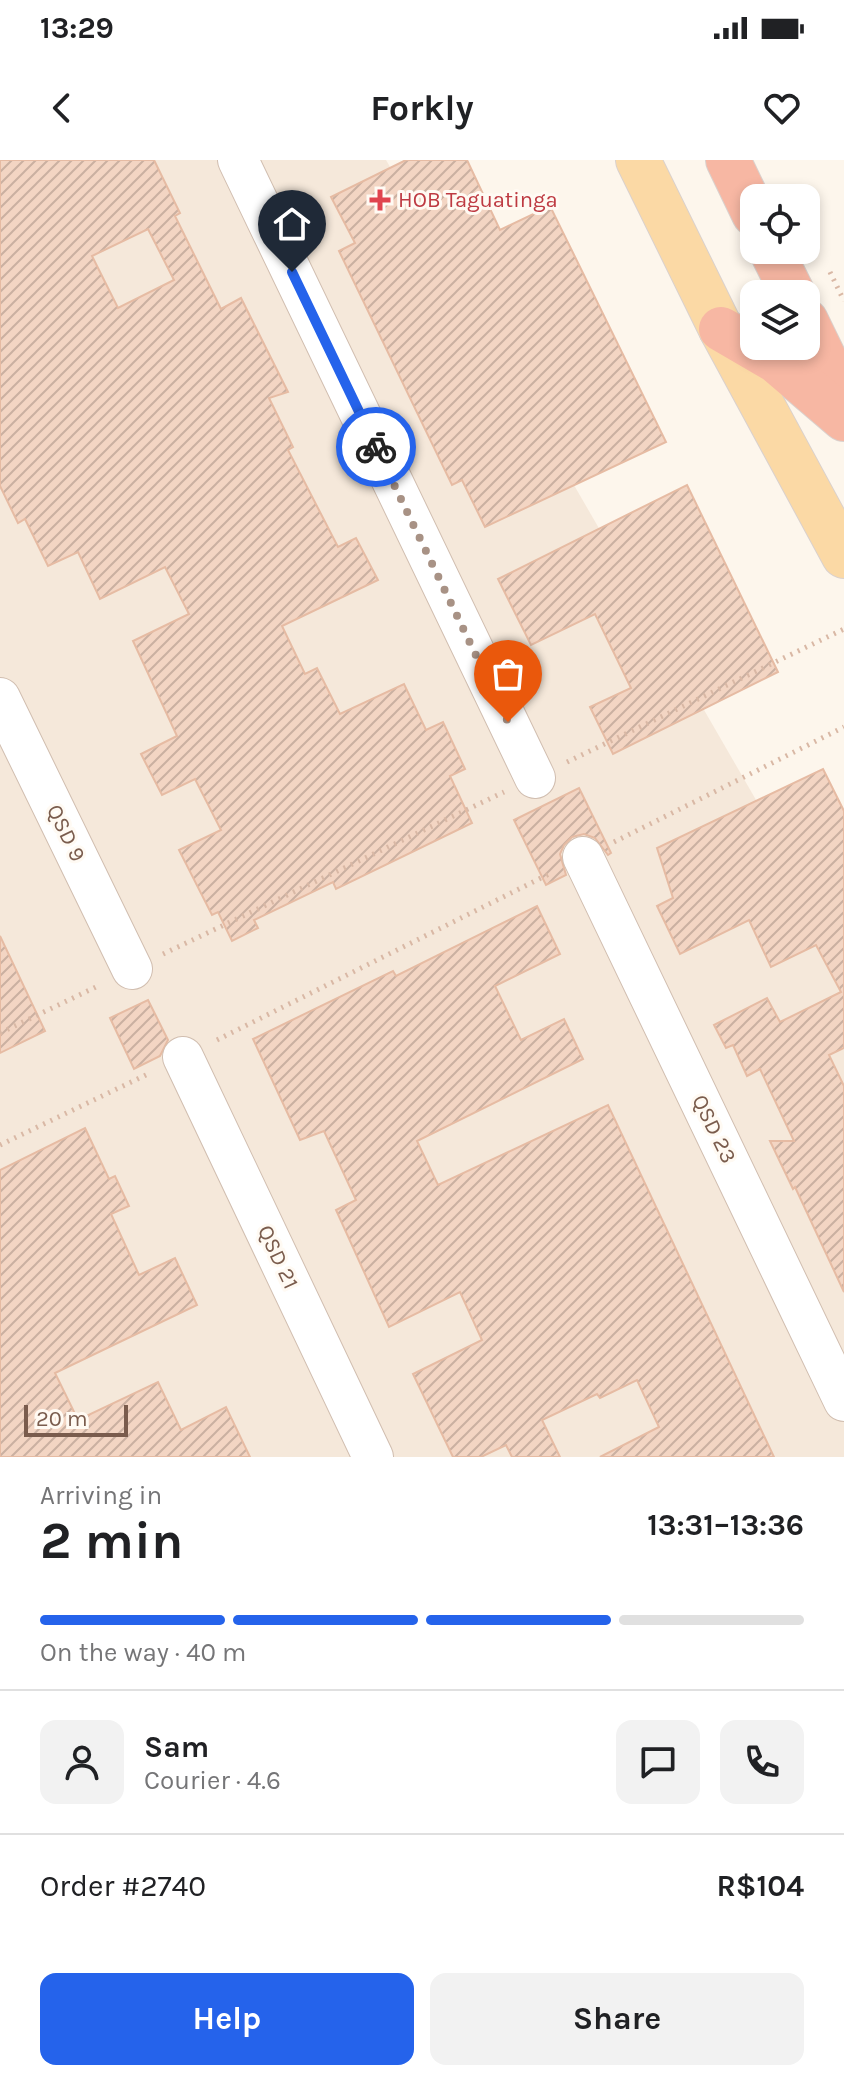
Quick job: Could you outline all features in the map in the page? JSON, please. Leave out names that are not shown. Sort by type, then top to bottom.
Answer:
[{"type":"highway","points":[[728,160],[740,185]]},
{"type":"highway","points":[[721,329],[776,361],[844,419]]},
{"type":"highway","points":[[820,350],[844,399]]},
{"type":"main road","points":[[638,160],[721,329],[844,556]]},
{"type":"street","points":[[238,160],[535,778]]},
{"type":"street","name":"QSD 9","points":[[0,698],[132,969]]},
{"type":"street","name":"QSD 23","points":[[583,857],[844,1401]]},
{"type":"street","name":"QSD 21","points":[[183,1057],[373,1457]]},
{"type":"path","points":[[0,1033],[844,629]]},
{"type":"path","points":[[0,1145],[844,727]]},
{"type":"shaded area","points":[[0,160],[386,160],[844,952],[844,1457],[0,1457]]},
{"type":"building","points":[[0,160],[154,160],[180,213],[175,216],[221,309],[241,298],[288,392],[269,398],[293,447],[288,450],[338,547],[356,538],[378,580],[282,626],[305,674],[317,668],[340,714],[404,684],[426,730],[443,722],[465,769],[450,776],[472,823],[336,889],[333,882],[254,920],[258,928],[232,941],[218,912],[212,915],[179,850],[221,830],[195,779],[162,795],[141,754],[177,736],[133,641],[189,614],[165,567],[100,599],[78,552],[48,566],[25,519],[18,523],[0,486]],"holes":[[[148,229],[174,280],[118,308],[92,256]]]},
{"type":"building","points":[[406,160],[467,160],[500,230],[550,206],[666,442],[485,527],[462,480],[452,485],[339,251],[355,243],[331,197]]},
{"type":"building","points":[[687,485],[778,672],[613,754],[590,707],[631,688],[595,614],[531,645],[498,579]]},
{"type":"building","points":[[823,769],[844,811],[844,1048],[829,1055],[844,1086],[844,1292],[770,1141],[794,1141],[760,1069],[747,1076],[733,1045],[726,1048],[714,1025],[767,998],[780,1022],[841,992],[816,945],[771,967],[749,920],[680,954],[657,906],[673,898],[657,848]]},
{"type":"building","points":[[579,788],[611,853],[608,855],[595,838],[584,834],[572,837],[560,854],[566,875],[546,885],[514,820]]},
{"type":"building","points":[[537,906],[560,954],[495,986],[521,1040],[564,1019],[583,1059],[417,1141],[438,1185],[608,1105],[774,1457],[600,1457],[659,1427],[637,1380],[600,1398],[597,1394],[542,1420],[560,1457],[512,1457],[506,1445],[481,1457],[453,1457],[413,1374],[482,1340],[460,1292],[389,1327],[336,1210],[356,1200],[324,1131],[300,1140],[253,1039],[393,971],[396,976]]},
{"type":"building","points":[[0,936],[45,1031],[0,1053]]},
{"type":"building","points":[[148,1000],[168,1040],[160,1056],[134,1069],[110,1018]]},
{"type":"building","points":[[85,1128],[109,1179],[115,1176],[129,1206],[111,1214],[139,1275],[175,1258],[197,1305],[55,1373],[78,1420],[158,1382],[181,1430],[226,1407],[250,1457],[0,1457],[0,1170]]},
{"type":"way so far","points":[[376,447],[508,722]]},
{"type":"place","name":"HOB Taguatinga","points":[[380,200]]},
{"type":"route","points":[[292,272],[376,447]]}]
